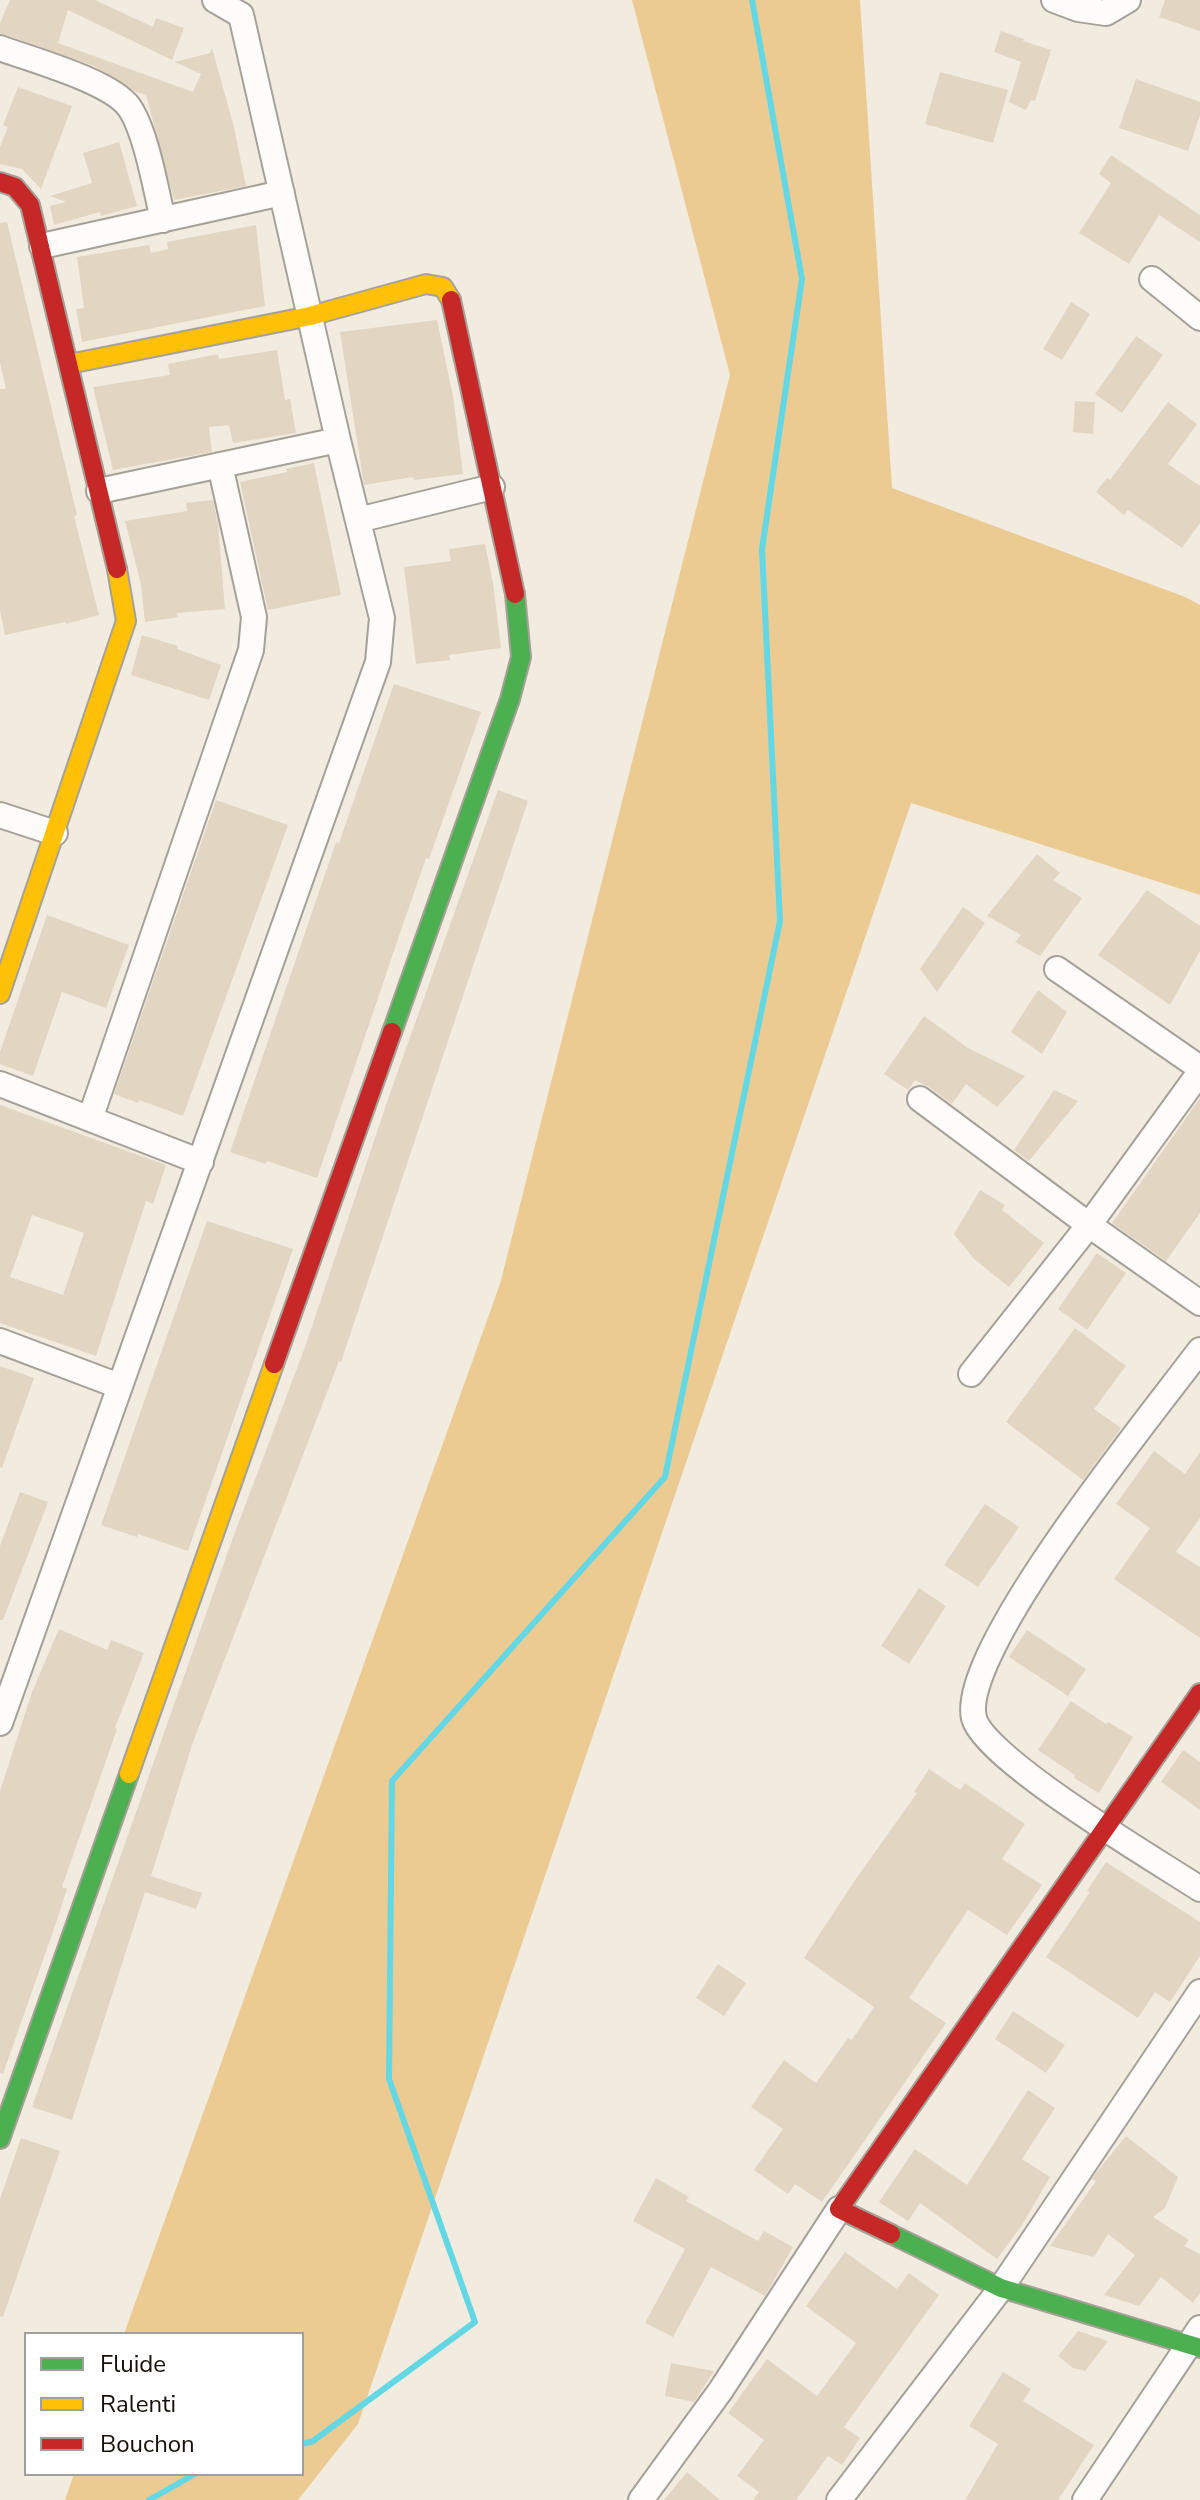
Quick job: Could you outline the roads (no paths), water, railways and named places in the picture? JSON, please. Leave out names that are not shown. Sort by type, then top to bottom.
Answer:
[{"type":"street","points":[[0,1723],[378,662],[382,618],[241,15],[215,0]]},
{"type":"street","points":[[1054,0],[1078,9],[1106,13],[1128,0]]},
{"type":"street","points":[[0,48],[114,91],[130,108],[143,140],[163,220]]},
{"type":"street","points":[[0,182],[15,187],[24,195],[42,246],[122,589],[126,621],[0,994]]},
{"type":"street","points":[[42,246],[282,193]]},
{"type":"street","points":[[1152,279],[1200,318]]},
{"type":"street","points":[[0,2139],[6,2105],[510,699],[521,657],[517,605],[453,304],[443,287],[426,284],[310,316],[69,364]]},
{"type":"street","points":[[99,491],[338,440]]},
{"type":"street","points":[[90,1119],[251,650],[254,617],[220,465]]},
{"type":"street","points":[[358,520],[492,487]]},
{"type":"street","points":[[0,815],[55,833]]},
{"type":"street","points":[[971,1374],[1089,1225],[1200,1070],[1057,969]]},
{"type":"street","points":[[0,1084],[201,1162]]},
{"type":"street","points":[[920,1099],[1200,1303]]},
{"type":"street","points":[[0,1341],[119,1386]]},
{"type":"street","points":[[1200,1350],[1023,1592],[976,1684],[974,1718],[985,1738],[1005,1758],[1200,1889]]},
{"type":"street","points":[[641,2500],[721,2390],[839,2209],[1200,1693]]},
{"type":"street","points":[[839,2500],[1001,2288],[1200,1992]]},
{"type":"street","points":[[839,2209],[1001,2288],[1196,2341],[1085,2500]]},
{"type":"waterway","points":[[304,2443],[313,2441],[475,2322],[389,2079],[392,1781],[665,1477],[780,921],[762,549],[802,279],[752,0]]},
{"type":"waterway","points":[[149,2500],[191,2476]]}]
